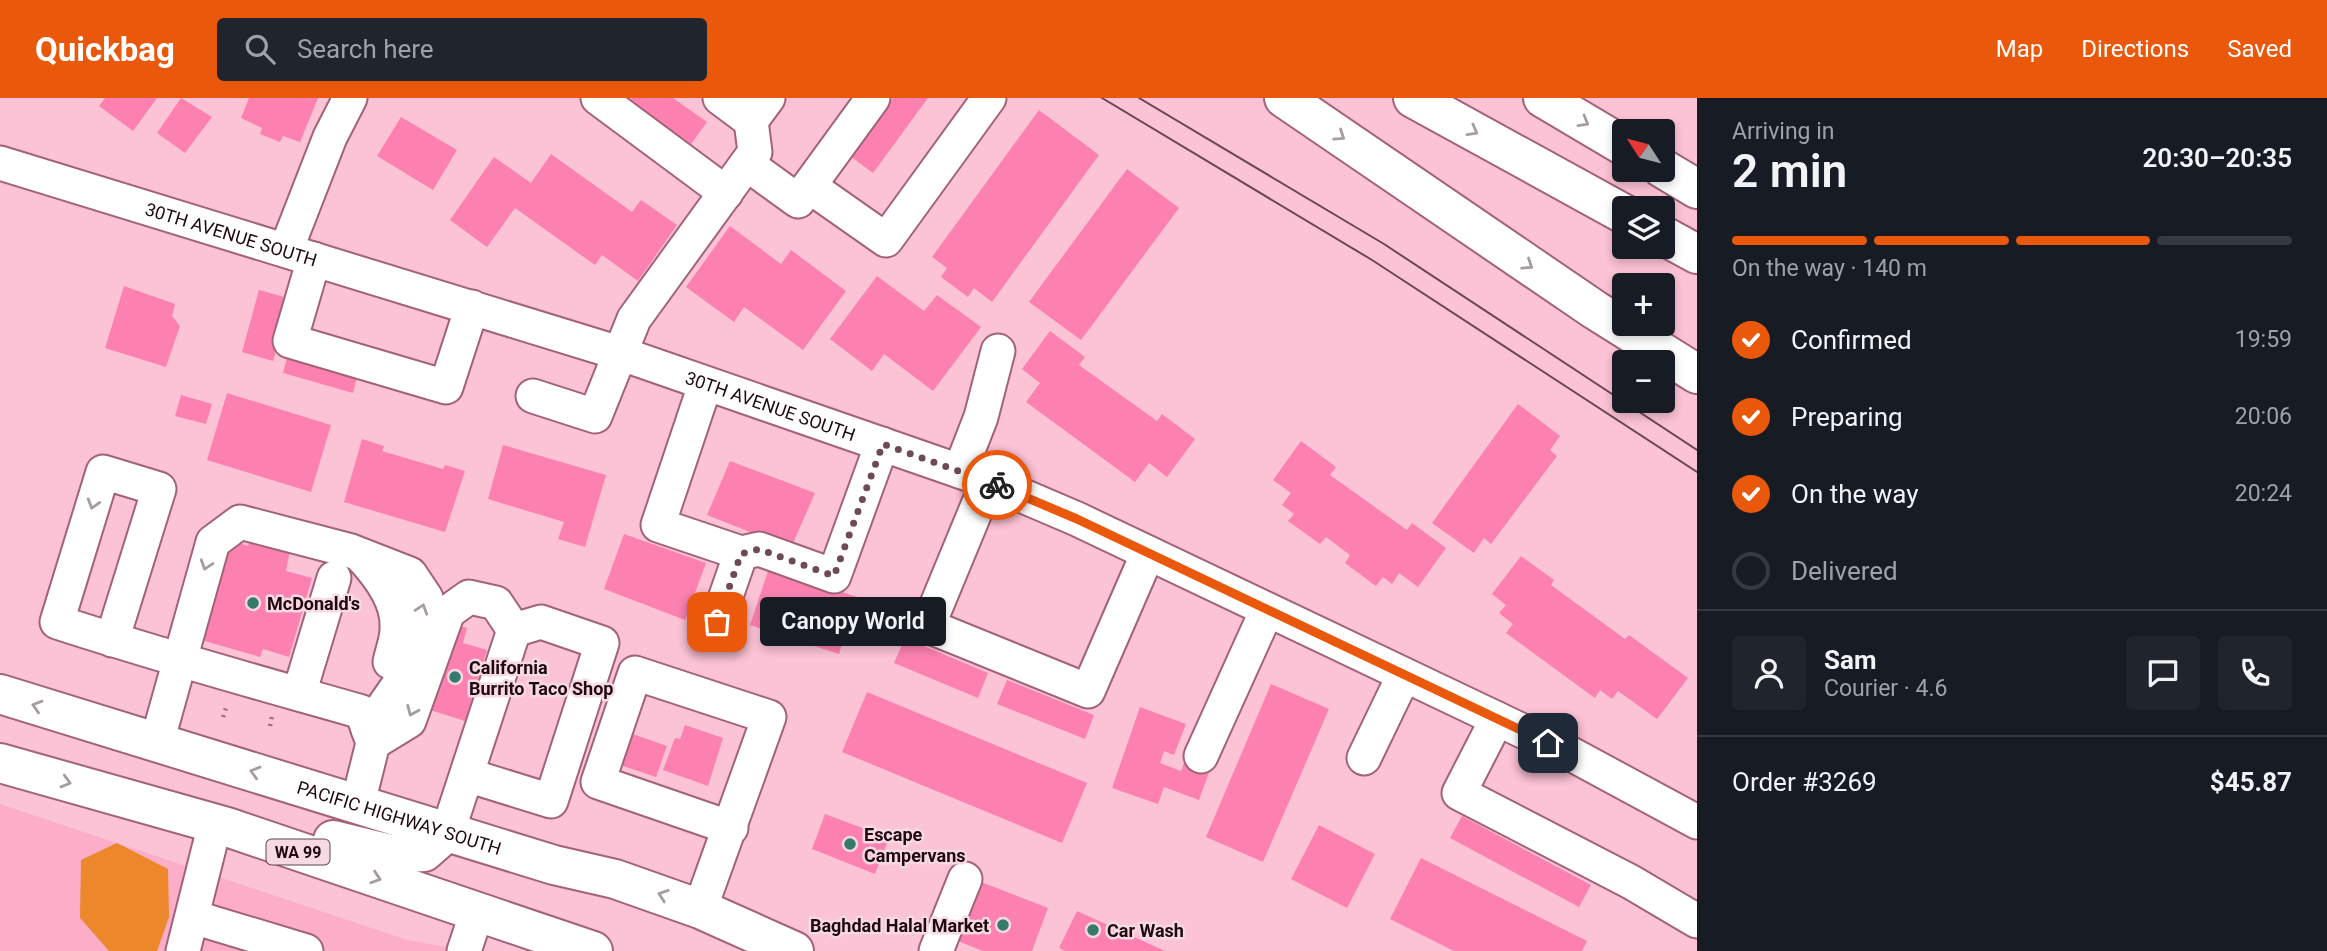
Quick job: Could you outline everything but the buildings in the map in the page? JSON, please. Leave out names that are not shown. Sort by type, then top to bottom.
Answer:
[{"type":"main road","points":[[1284,98],[1595,310],[1697,374]]},
{"type":"main road","points":[[1413,98],[1612,207]]},
{"type":"main road","points":[[1543,98],[1612,139]]},
{"type":"main road","points":[[1675,175],[1697,188]]},
{"type":"main road","points":[[1675,242],[1697,254]]},
{"type":"main road","name":"PACIFIC HIGHWAY SOUTH","points":[[0,694],[554,865],[615,879],[700,909],[794,951]]},
{"type":"main road","name":"WA 99","points":[[0,763],[221,825],[593,951]]},
{"type":"main road","points":[[221,825],[250,819],[390,854],[424,852],[448,831]]},
{"type":"street","points":[[350,98],[330,136],[300,254],[290,341],[446,387],[472,307]]},
{"type":"street","points":[[598,98],[726,193]]},
{"type":"street","points":[[533,396],[594,416],[634,320],[755,152],[759,110],[720,98]]},
{"type":"street","points":[[747,163],[798,201],[873,98]]},
{"type":"street","points":[[809,186],[886,240],[989,98]]},
{"type":"street","name":"30TH AVENUE SOUTH","points":[[0,163],[618,353],[974,476],[1148,553],[1573,755],[1697,822]]},
{"type":"street","points":[[998,351],[981,417],[974,476],[928,626],[1088,691],[1148,553]]},
{"type":"street","points":[[705,384],[658,525],[741,554],[759,549],[834,576],[883,444]]},
{"type":"street","points":[[112,640],[159,489],[103,472],[57,622],[112,640],[178,660],[362,712],[371,736]]},
{"type":"street","points":[[157,742],[213,542],[240,522],[360,555],[375,571],[388,592],[398,627],[387,675],[390,696],[371,736],[358,803]]},
{"type":"street","points":[[717,622],[741,554]]},
{"type":"street","points":[[299,694],[334,578]]},
{"type":"street","points":[[371,736],[409,721],[448,612],[469,597],[496,603],[514,630]]},
{"type":"street","points":[[1200,756],[1267,610]]},
{"type":"street","points":[[467,775],[551,801],[602,643],[541,622],[514,630]]},
{"type":"street","points":[[448,831],[514,630]]},
{"type":"street","points":[[700,909],[731,828],[769,717],[635,673],[598,782],[731,828]]},
{"type":"street","points":[[1364,758],[1404,675]]},
{"type":"street","points":[[1497,719],[1459,793],[1631,882],[1697,921]]},
{"type":"street","points":[[183,951],[221,825]]},
{"type":"street","points":[[937,951],[965,879]]},
{"type":"street","points":[[464,951],[477,912]]},
{"type":"street","points":[[193,917],[306,951]]},
{"type":"shaded area","points":[[0,804],[407,940],[470,951],[0,951]]},
{"type":"shaded area","points":[[117,843],[168,869],[169,917],[157,951],[109,951],[80,918],[81,860]]},
{"type":"tram line","points":[[1102,98],[1372,260],[1697,472]]},
{"type":"tram line","points":[[1139,98],[1384,244],[1697,450]]},
{"type":"way so far","points":[[717,622],[741,554],[759,549],[834,576],[883,444],[997,485]]},
{"type":"place","name":"McDonald's","points":[[253,603]]},
{"type":"place","name":"Canopy World","points":[[717,622]]},
{"type":"place","name":"California Burrito Taco Shop","points":[[455,677]]},
{"type":"place","name":"Escape Campervans","points":[[850,844]]},
{"type":"place","name":"Baghdad Halal Market","points":[[1003,925]]},
{"type":"place","name":"Car Wash","points":[[1093,930]]},
{"type":"route","points":[[997,485],[1077,519],[1548,743]]}]
